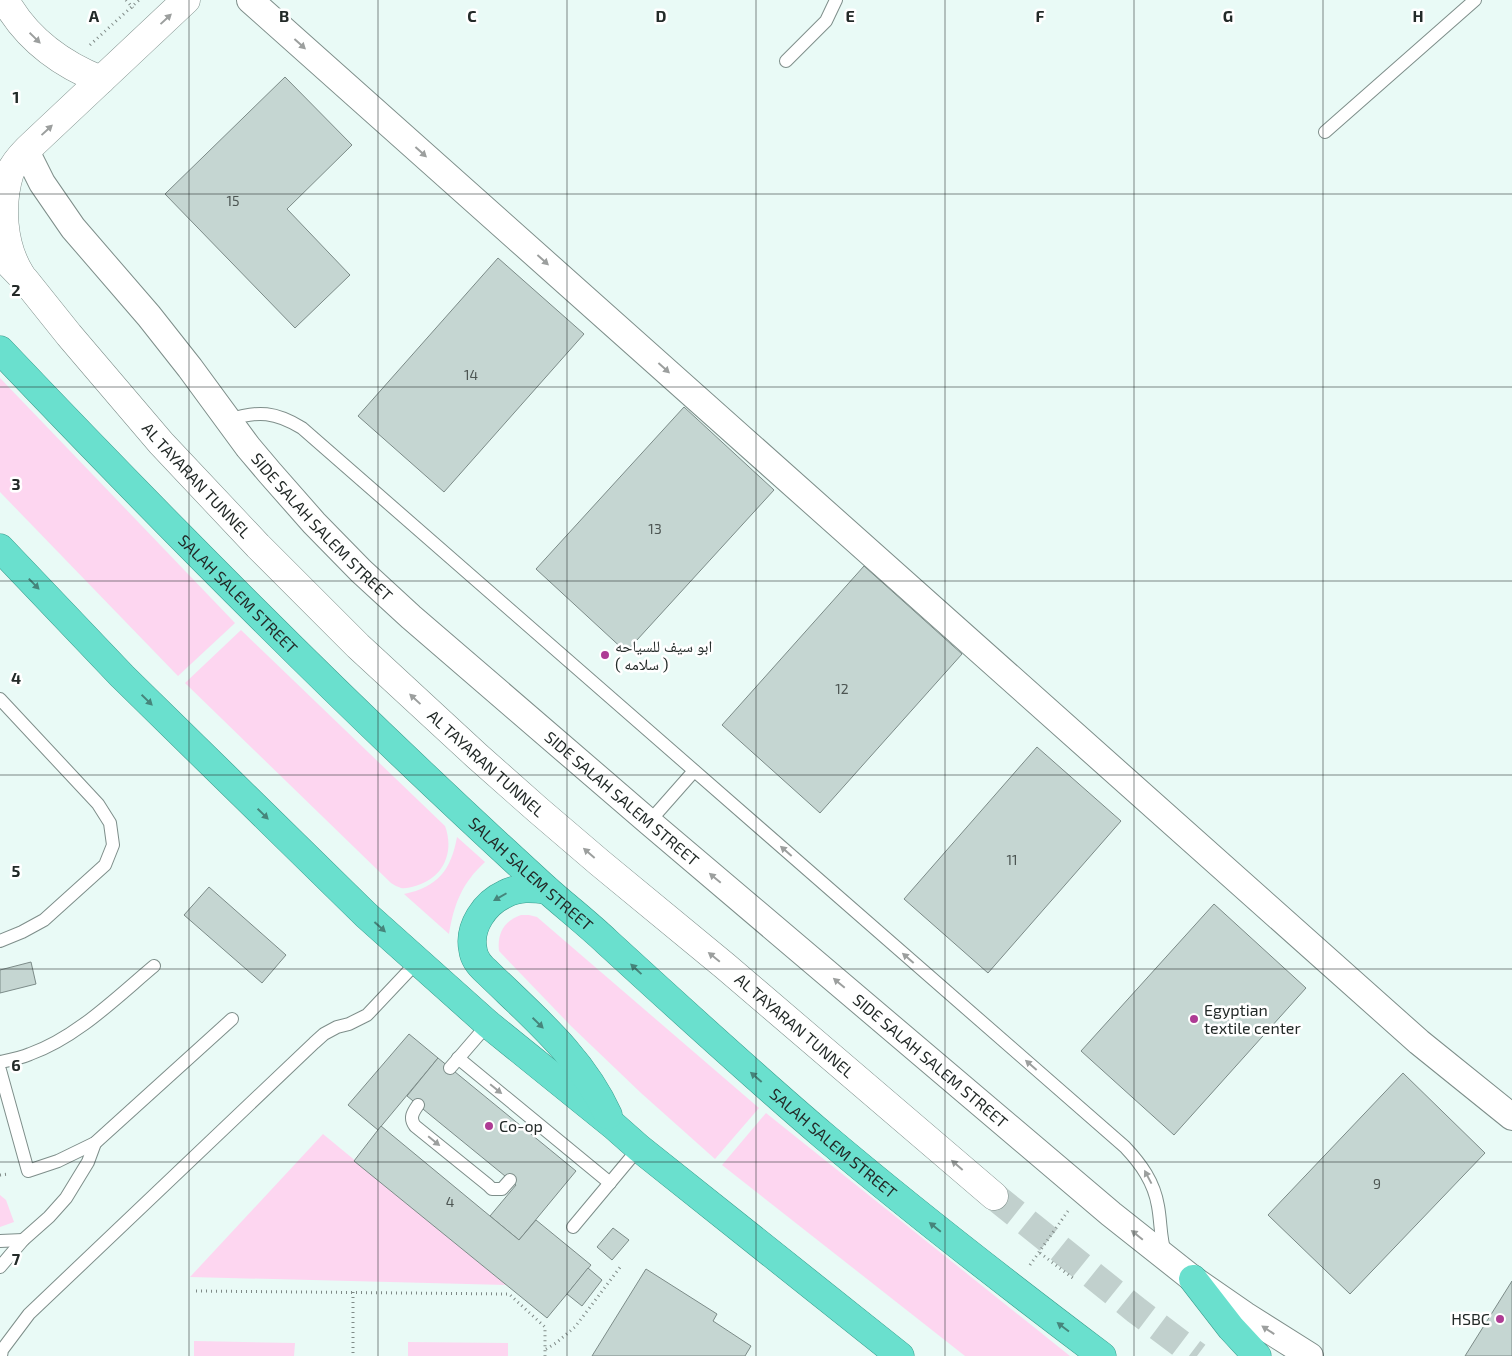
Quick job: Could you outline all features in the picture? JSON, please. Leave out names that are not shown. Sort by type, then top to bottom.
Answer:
[{"type":"highway","name":"SALAH SALEM STREET","points":[[0,350],[148,504],[279,634],[547,890],[819,1132],[942,1233],[1102,1356]]},
{"type":"highway","points":[[0,548],[122,676],[366,915],[418,962],[488,1024],[639,1148],[900,1356]]},
{"type":"highway","points":[[547,890],[533,888],[518,889],[493,901],[483,911],[476,924],[472,937],[472,950],[486,972],[577,1063],[597,1093],[613,1125]]},
{"type":"highway","points":[[1193,1279],[1231,1328],[1257,1356]]},
{"type":"main road","points":[[5,0],[31,36],[47,50],[81,72],[101,80]]},
{"type":"main road","points":[[25,280],[15,266],[8,249],[3,232],[1,214],[5,183],[17,161],[186,0]]},
{"type":"main road","points":[[0,254],[25,280]]},
{"type":"main road","name":"AL TAYARAN TUNNEL","points":[[25,280],[98,369],[179,462],[258,546],[358,646],[545,816],[725,966],[994,1196]]},
{"type":"street","points":[[250,0],[1419,1042],[1512,1117]]},
{"type":"street","name":"SIDE SALAH SALEM STREET","points":[[26,151],[42,183],[62,214],[149,316],[248,447],[292,498],[367,577],[649,822],[1083,1190],[1193,1279],[1245,1316],[1310,1356]]},
{"type":"lane","points":[[786,62],[826,21],[836,0]]},
{"type":"lane","points":[[1325,132],[1475,0]]},
{"type":"lane","points":[[229,420],[244,415],[274,415],[289,420],[302,428],[1118,1141],[1135,1157],[1143,1168],[1155,1192],[1160,1232],[1166,1258]]},
{"type":"lane","points":[[0,699],[98,804],[110,823],[113,845],[105,866],[44,920],[0,941]]},
{"type":"lane","points":[[649,822],[694,771]]},
{"type":"lane","points":[[1,1356],[6,1345],[29,1314],[314,1043],[324,1034],[366,1015],[418,962]]},
{"type":"lane","points":[[0,1062],[31,1054],[56,1043],[79,1028],[154,966]]},
{"type":"lane","points":[[0,1070],[28,1171],[58,1161],[95,1143],[232,1019]]},
{"type":"lane","points":[[488,1024],[454,1063],[547,1139],[610,1183]]},
{"type":"lane","points":[[418,1104],[411,1117],[412,1122],[422,1132],[492,1189],[502,1189],[510,1180]]},
{"type":"lane","points":[[0,1267],[23,1240],[49,1217],[66,1198],[88,1162],[95,1143]]},
{"type":"lane","points":[[573,1227],[639,1148]]},
{"type":"lane","points":[[0,1241],[23,1240]]},
{"type":"path","points":[[85,50],[139,0]]},
{"type":"path","points":[[1013,1288],[1040,1253],[1083,1190]]},
{"type":"path","points":[[1040,1253],[1074,1279]]},
{"type":"path","points":[[545,1349],[556,1343],[575,1327],[621,1266]]},
{"type":"path","points":[[196,1291],[510,1294],[545,1328],[545,1356]]},
{"type":"path","points":[[353,1292],[353,1356]]},
{"type":"shaded area","points":[[0,378],[235,623],[178,676],[0,492]]},
{"type":"shaded area","points":[[241,630],[445,826],[448,835],[448,853],[442,868],[436,875],[421,884],[406,888],[401,888],[391,883],[185,683]]},
{"type":"shaded area","points":[[457,837],[485,862],[470,878],[460,895],[453,913],[449,934],[404,894],[426,887],[441,875],[451,859]]},
{"type":"shaded area","points":[[521,915],[537,917],[759,1108],[715,1159],[641,1093],[571,1026],[499,951],[499,939],[503,928],[510,921]]},
{"type":"shaded area","points":[[766,1113],[1070,1356],[965,1356],[722,1165]]},
{"type":"shaded area","points":[[323,1134],[506,1285],[190,1277]]},
{"type":"shaded area","points":[[0,1195],[6,1200],[14,1222],[0,1227]]},
{"type":"shaded area","points":[[194,1341],[295,1343],[294,1356],[194,1356]]},
{"type":"shaded area","points":[[408,1342],[508,1343],[508,1356],[408,1356]]},
{"type":"building","points":[[285,77],[352,145],[287,209],[350,275],[295,328],[165,194]]},
{"type":"building","points":[[498,258],[584,334],[444,492],[358,416]]},
{"type":"building","points":[[684,407],[774,490],[626,652],[536,569]]},
{"type":"building","points":[[864,566],[962,654],[820,813],[722,725]]},
{"type":"building","points":[[1037,747],[1121,821],[988,973],[904,899]]},
{"type":"building","points":[[209,887],[286,955],[262,983],[184,915]]},
{"type":"building","name":"Egyptian textile center","points":[[1214,904],[1306,988],[1174,1135],[1081,1051]]},
{"type":"building","points":[[31,962],[36,984],[0,993],[0,970]]},
{"type":"building","points":[[409,1034],[438,1058],[378,1130],[348,1105]]},
{"type":"building","points":[[438,1058],[576,1171],[519,1240],[490,1216],[516,1185],[407,1096]]},
{"type":"building","points":[[1403,1073],[1485,1153],[1350,1294],[1268,1215]]},
{"type":"building","points":[[381,1126],[519,1240],[536,1220],[591,1265],[547,1318],[354,1161]]},
{"type":"building","points":[[613,1228],[629,1240],[612,1260],[597,1247]]},
{"type":"building","points":[[588,1268],[602,1280],[582,1306],[567,1294]]},
{"type":"building","points":[[646,1269],[717,1314],[713,1321],[751,1346],[745,1356],[592,1356]]},
{"type":"building","name":"HSBC","points":[[1512,1281],[1512,1356],[1465,1356]]},
{"type":"tunnel","points":[[994,1196],[1136,1310],[1197,1356]]},
{"type":"place","name":"ابو سيف للسياحه ( سلامه )","points":[[605,655]]},
{"type":"place","name":"Egyptian textile center","points":[[1194,1019]]},
{"type":"place","name":"Co-op","points":[[489,1126]]},
{"type":"place","name":"HSBC","points":[[1500,1319]]}]
